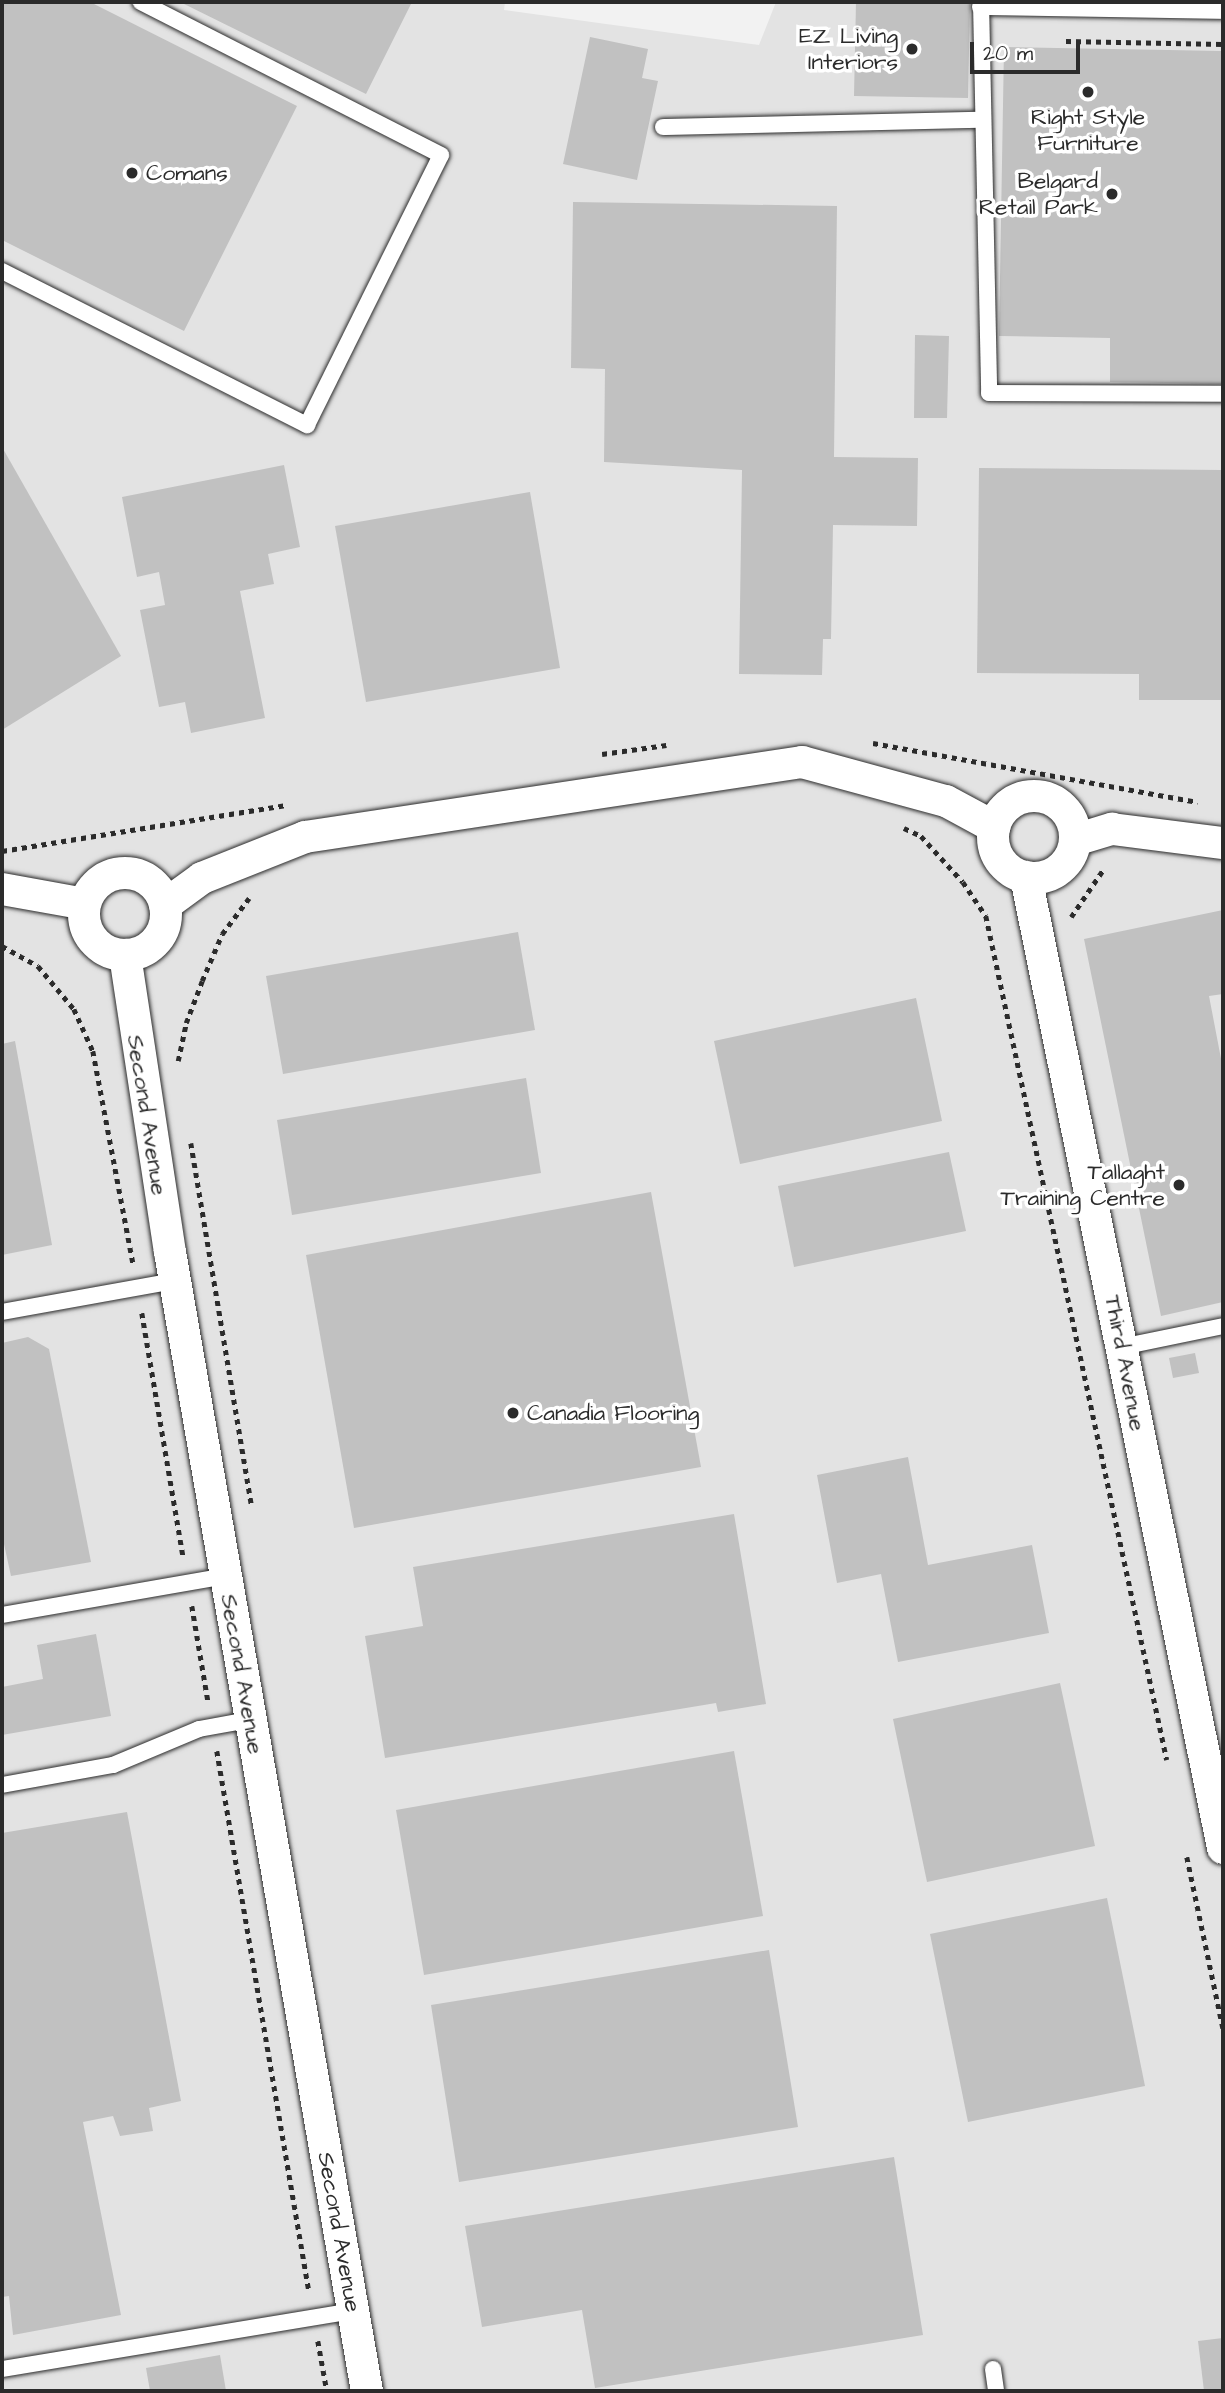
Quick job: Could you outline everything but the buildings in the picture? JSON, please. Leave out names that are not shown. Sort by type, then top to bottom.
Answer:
[{"type":"street","points":[[165,905],[202,878],[304,838],[802,762],[946,801],[994,827]]},
{"type":"street","points":[[1034,796],[1047,798],[1068,814],[1075,840],[1072,853],[1053,874],[1026,877],[1003,864],[993,840],[994,827],[1009,805],[1034,796]]},
{"type":"street","points":[[1075,840],[1112,830],[1223,843]]},
{"type":"street","points":[[126,873],[151,883],[165,905],[166,917],[157,940],[148,948],[125,955],[102,948],[93,939],[86,928],[85,904],[100,881],[126,873]]},
{"type":"street","name":"Third Avenue","points":[[1026,877],[1223,1848]]},
{"type":"street","points":[[2,889],[85,904]]},
{"type":"street","name":"Second Avenue","points":[[125,955],[175,1281],[367,2391]]},
{"type":"lane","points":[[2,271],[307,425],[441,155],[141,2]]},
{"type":"lane","points":[[1223,11],[981,4],[989,393],[1223,394]]},
{"type":"lane","points":[[663,127],[982,120]]},
{"type":"lane","points":[[2,1312],[175,1281]]},
{"type":"lane","points":[[1121,1347],[1223,1326]]},
{"type":"lane","points":[[2,1615],[225,1576]]},
{"type":"lane","points":[[2,1785],[113,1765],[212,1726],[249,1720]]},
{"type":"lane","points":[[2,2369],[353,2311]]},
{"type":"lane","points":[[993,2369],[996,2391]]},
{"type":"path","points":[[1066,41],[1223,44]]},
{"type":"path","points":[[900,826],[921,836],[963,882],[986,916],[1168,1765]]},
{"type":"path","points":[[1070,925],[1085,892],[1101,871],[1114,866]]},
{"type":"path","points":[[178,1063],[186,1023],[222,934],[260,889]]},
{"type":"path","points":[[2,946],[38,966],[74,1009],[93,1051],[138,1288],[327,2391]]},
{"type":"path","points":[[190,1131],[254,1514]]},
{"type":"path","points":[[1184,1842],[1223,2028]]},
{"type":"shaded area","points":[[2,2],[505,2],[504,10],[759,45],[776,2],[1223,2],[1223,2391],[2,2391]]},
{"type":"place","name":"EZ Living Interiors","points":[[912,49]]},
{"type":"place","name":"Right Style Furniture","points":[[1088,92]]},
{"type":"place","name":"Comans","points":[[132,173]]},
{"type":"place","name":"Belgard Retail Park","points":[[1112,194]]},
{"type":"place","name":"Tallaght Training Centre","points":[[1179,1185]]},
{"type":"place","name":"Canadia Flooring","points":[[513,1413]]}]
